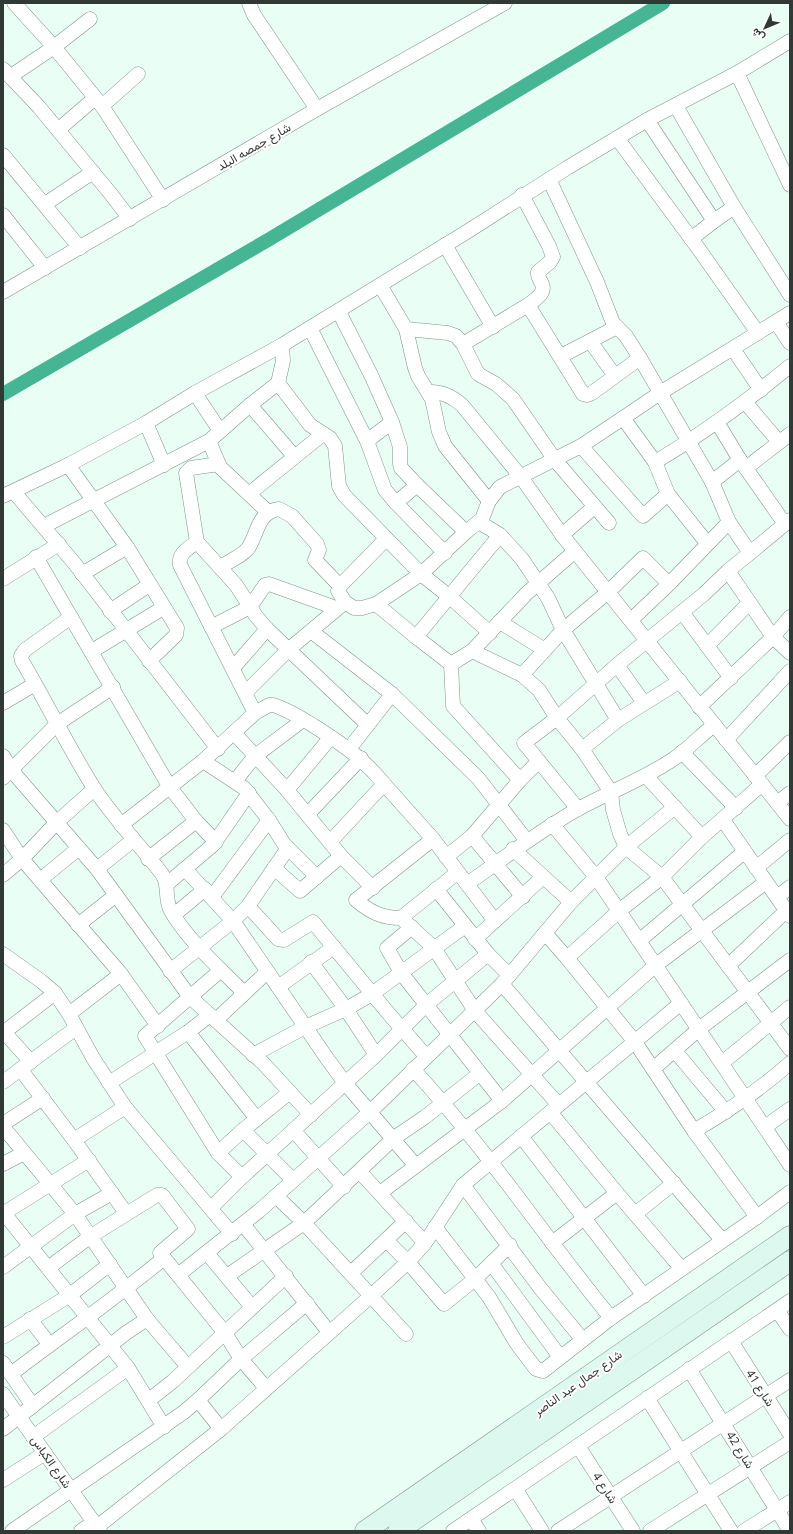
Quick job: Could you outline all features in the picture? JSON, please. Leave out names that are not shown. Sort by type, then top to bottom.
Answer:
[{"type":"main road","name":"شارع جمال عبد الناصر","points":[[365,1531],[790,1236]]},
{"type":"main road","name":"شارع جمال عبد الناصر","points":[[398,1531],[790,1260]]},
{"type":"street","points":[[14,3],[54,47],[99,102],[163,200]]},
{"type":"street","points":[[249,3],[254,15],[317,109]]},
{"type":"street","name":"شارع جمصه البلد","points":[[5,286],[45,268],[317,109],[505,3]]},
{"type":"street","points":[[90,19],[54,47],[7,73],[58,130],[130,219]]},
{"type":"street","points":[[218,749],[59,544],[44,526],[9,494],[146,424],[195,393],[339,312],[522,195],[647,120],[737,73],[790,41]]},
{"type":"street","points":[[737,73],[790,185]]},
{"type":"street","points":[[58,130],[138,74]]},
{"type":"street","points":[[676,106],[734,207],[790,296]]},
{"type":"street","points":[[647,120],[714,221]]},
{"type":"street","points":[[617,138],[758,334]]},
{"type":"street","points":[[3,156],[45,204],[80,248]]},
{"type":"street","points":[[45,204],[93,172]]},
{"type":"street","points":[[549,179],[597,282],[610,316],[617,328],[626,336],[640,358],[712,482],[728,522],[750,553]]},
{"type":"street","points":[[463,344],[528,305],[542,293],[543,286],[537,276],[538,272],[550,262],[553,257],[549,246],[522,195]]},
{"type":"street","points":[[691,239],[734,207]]},
{"type":"street","points":[[3,216],[45,268]]},
{"type":"street","points":[[444,245],[493,327]]},
{"type":"street","points":[[380,285],[406,329],[418,376],[432,399],[439,432],[445,446],[489,501]]},
{"type":"street","points":[[528,305],[583,394],[586,395],[592,393],[640,358]]},
{"type":"street","points":[[339,312],[371,375],[392,422],[400,447],[401,468],[466,532]]},
{"type":"street","points":[[211,627],[250,607],[266,585],[269,584],[341,605],[358,608],[376,604],[421,574],[466,532],[479,522],[485,515],[489,501],[500,487],[581,446],[660,393],[790,313]]},
{"type":"street","points":[[776,322],[790,343]]},
{"type":"street","points":[[310,328],[367,440],[385,490],[445,553]]},
{"type":"street","points":[[560,356],[617,328]]},
{"type":"street","points":[[406,329],[448,333],[456,336],[463,344],[478,374],[496,384],[513,399],[555,460],[609,523]]},
{"type":"street","points":[[590,341],[615,376]]},
{"type":"street","points":[[44,526],[209,441],[278,383],[282,361],[282,345]]},
{"type":"street","points":[[733,349],[761,390]]},
{"type":"street","points":[[655,462],[689,442],[761,390],[790,366]]},
{"type":"street","points":[[278,383],[310,425],[333,442],[335,446],[339,486],[349,502],[421,574],[450,597],[490,633]]},
{"type":"street","points":[[428,392],[440,392],[457,400],[521,477],[562,535],[790,819]]},
{"type":"street","points":[[195,393],[220,431]]},
{"type":"street","points":[[745,402],[778,442]]},
{"type":"street","points":[[250,405],[294,456]]},
{"type":"street","points":[[623,418],[655,462],[668,494],[707,543]]},
{"type":"street","points":[[367,440],[392,422]]},
{"type":"street","points":[[578,809],[524,742],[557,718],[787,522],[743,464],[717,422]]},
{"type":"street","points":[[146,424],[164,465]]},
{"type":"street","points":[[250,494],[294,456],[323,434]]},
{"type":"street","points":[[712,482],[790,434]]},
{"type":"street","points":[[209,441],[219,464],[268,512]]},
{"type":"street","points":[[581,446],[643,516],[668,494]]},
{"type":"street","points":[[219,464],[191,468],[186,473],[197,542],[239,589],[250,607],[267,629],[368,725]]},
{"type":"street","points":[[68,465],[94,499],[127,547],[163,608],[177,628],[178,632],[176,635],[150,661]]},
{"type":"street","points":[[396,503],[417,485]]},
{"type":"street","points":[[562,535],[594,507]]},
{"type":"street","points":[[220,568],[248,549],[258,524],[268,512],[279,509],[292,516],[317,544],[319,550],[315,558],[317,562],[340,586]]},
{"type":"street","points":[[479,522],[500,536],[522,559],[548,598],[563,630],[597,683],[618,720]]},
{"type":"street","points":[[631,620],[669,584],[728,522]]},
{"type":"street","points":[[416,637],[500,536]]},
{"type":"street","points":[[341,605],[339,594],[340,586],[386,539]]},
{"type":"street","points":[[197,542],[183,552],[180,557],[180,565],[246,692],[255,713]]},
{"type":"street","points":[[3,579],[59,544]]},
{"type":"street","points":[[82,574],[127,547]]},
{"type":"street","points":[[451,664],[472,651],[538,582],[575,551]]},
{"type":"street","points":[[36,557],[113,687],[169,786],[196,821],[216,842]]},
{"type":"street","points":[[522,675],[563,630],[608,592],[643,558],[669,584]]},
{"type":"street","points":[[728,571],[749,604],[773,637],[790,653]]},
{"type":"street","points":[[110,611],[149,585]]},
{"type":"street","points":[[376,604],[451,664],[453,706],[457,713],[520,780]]},
{"type":"street","points":[[707,646],[749,604]]},
{"type":"street","points":[[246,692],[288,650],[341,605]]},
{"type":"street","points":[[92,651],[163,608]]},
{"type":"street","points":[[682,612],[731,678]]},
{"type":"street","points":[[71,617],[25,650],[21,656],[22,661],[94,788],[121,825],[162,874],[167,884],[167,904],[174,915],[200,948],[244,993]]},
{"type":"street","points":[[699,707],[773,637],[790,617]]},
{"type":"street","points":[[500,622],[545,650]]},
{"type":"street","points":[[233,668],[267,629]]},
{"type":"street","points":[[311,632],[392,694],[478,778],[527,841]]},
{"type":"street","points":[[472,651],[522,675],[539,690],[557,718],[582,749],[611,792],[613,810],[620,834],[626,847],[662,878],[790,1049]]},
{"type":"street","points":[[618,665],[644,703]]},
{"type":"street","points":[[726,740],[790,671]]},
{"type":"street","points":[[582,749],[618,720],[680,681]]},
{"type":"street","points":[[3,703],[36,684]]},
{"type":"street","points":[[7,775],[57,724],[113,687]]},
{"type":"street","points":[[349,748],[392,694]]},
{"type":"street","points":[[121,825],[218,749],[255,713],[269,705],[273,705],[303,720],[349,748],[361,758],[433,839],[495,921]]},
{"type":"street","points":[[236,781],[255,756],[303,720]]},
{"type":"street","points":[[467,884],[496,864],[513,849],[552,824],[611,792],[646,776],[673,760],[714,725]]},
{"type":"street","points":[[234,733],[287,790],[342,856],[373,888]]},
{"type":"street","points":[[287,790],[332,738]]},
{"type":"street","points":[[567,958],[619,911],[662,878],[702,837],[736,808],[790,742]]},
{"type":"street","points":[[682,752],[736,808]]},
{"type":"street","points":[[3,756],[7,775],[56,823],[97,869],[190,997],[253,1055],[311,1115]]},
{"type":"street","points":[[308,814],[361,758]]},
{"type":"street","points":[[203,761],[236,781],[249,793],[288,848],[317,877]]},
{"type":"street","points":[[446,857],[472,836],[520,780],[539,761]]},
{"type":"street","points":[[646,776],[702,837]]},
{"type":"street","points":[[330,842],[384,784]]},
{"type":"street","points":[[3,875],[22,859],[56,823],[94,788]]},
{"type":"street","points":[[777,803],[790,792]]},
{"type":"street","points":[[167,884],[216,842],[249,793]]},
{"type":"street","points":[[178,1275],[232,1234],[371,1111],[449,1033],[475,1011],[505,979],[570,902],[626,847],[675,807]]},
{"type":"street","points":[[174,915],[208,893],[233,870],[269,820]]},
{"type":"street","points":[[723,820],[788,913],[728,966]]},
{"type":"street","points":[[148,859],[196,821]]},
{"type":"street","points":[[552,824],[596,877],[790,1165]]},
{"type":"street","points":[[3,830],[22,859],[121,974],[158,1026]]},
{"type":"street","points":[[472,836],[523,897]]},
{"type":"street","points":[[433,839],[356,900],[370,911],[385,917],[401,918],[434,948],[475,1011],[533,1074],[554,1108],[617,1194],[682,1268]]},
{"type":"street","points":[[97,869],[133,840]]},
{"type":"street","points":[[756,868],[790,840]]},
{"type":"street","points":[[40,880],[79,848]]},
{"type":"street","points":[[170,971],[233,921],[248,906],[288,848]]},
{"type":"street","points":[[513,849],[570,902]]},
{"type":"street","points":[[640,941],[744,852]]},
{"type":"street","points":[[274,868],[300,891],[342,856]]},
{"type":"street","points":[[185,869],[233,921],[345,1083],[371,1111],[416,1166]]},
{"type":"street","points":[[401,918],[458,872]]},
{"type":"street","points":[[475,939],[543,878]]},
{"type":"street","points":[[380,1193],[502,1101],[656,965],[702,932],[766,882]]},
{"type":"street","points":[[777,897],[790,886]]},
{"type":"street","points":[[436,889],[488,954],[505,979],[560,1050],[722,1240]]},
{"type":"street","points":[[78,925],[116,895]]},
{"type":"street","points":[[248,906],[278,940],[284,940],[313,922],[372,994],[426,1056]]},
{"type":"street","points":[[253,1055],[372,994],[402,974],[434,948],[465,926]]},
{"type":"street","points":[[412,927],[387,948],[402,974],[426,1006],[502,1101]]},
{"type":"street","points":[[545,933],[635,1042],[694,1131],[757,1217]]},
{"type":"street","points":[[278,988],[311,962],[334,947]]},
{"type":"street","points":[[3,954],[41,981],[55,993],[69,1014],[109,1083],[126,1107],[232,1234]]},
{"type":"street","points":[[211,1208],[242,1177],[376,1055],[402,1028],[488,954]]},
{"type":"street","points":[[653,1069],[699,1029],[748,994],[790,960]]},
{"type":"street","points":[[311,962],[346,1008],[376,1055]]},
{"type":"street","points":[[221,970],[145,1036],[218,1153],[242,1177]]},
{"type":"street","points":[[109,1083],[188,1032],[213,1018],[267,972]]},
{"type":"street","points":[[69,1014],[121,974]]},
{"type":"street","points":[[55,993],[3,1032],[26,1066],[43,1098],[126,1213]]},
{"type":"street","points":[[81,1531],[97,1527],[221,1429],[408,1262],[425,1243],[463,1185],[681,1003]]},
{"type":"street","points":[[722,1063],[790,1007]]},
{"type":"street","points":[[3,1082],[76,1028]]},
{"type":"street","points":[[188,1032],[257,1118]]},
{"type":"street","points":[[675,1051],[726,1112]]},
{"type":"street","points":[[694,1131],[746,1098],[772,1079],[790,1063]]},
{"type":"street","points":[[413,1069],[443,1102],[464,1130],[491,1161],[552,1243],[611,1318]]},
{"type":"street","points":[[227,1276],[266,1251],[304,1223],[360,1172],[394,1138],[425,1117],[479,1074]]},
{"type":"street","points":[[218,1153],[257,1118],[290,1092]]},
{"type":"street","points":[[43,1098],[3,1125],[48,1183],[75,1214],[147,1319],[188,1367]]},
{"type":"street","points":[[74,1140],[126,1107]]},
{"type":"street","points":[[765,1127],[790,1109]]},
{"type":"street","points":[[243,1130],[293,1180]]},
{"type":"street","points":[[293,1130],[344,1187]]},
{"type":"street","points":[[521,1136],[644,1296]]},
{"type":"street","points":[[3,1164],[24,1153]]},
{"type":"street","points":[[89,1160],[48,1183],[3,1212],[128,1368],[164,1427]]},
{"type":"street","points":[[360,1172],[425,1243]]},
{"type":"street","points":[[635,1214],[674,1183]]},
{"type":"street","points":[[463,1185],[510,1245],[541,1289],[582,1339]]},
{"type":"street","points":[[435,1227],[489,1297],[517,1344],[538,1371],[543,1371],[582,1339],[757,1217],[790,1192]]},
{"type":"street","points":[[3,1267],[30,1245],[75,1214],[112,1193]]},
{"type":"street","points":[[48,1268],[91,1236],[126,1213],[158,1194],[162,1195],[188,1229],[160,1253],[225,1333],[241,1359],[266,1388]]},
{"type":"street","points":[[552,1243],[617,1194]]},
{"type":"street","points":[[276,1196],[304,1223],[372,1295],[406,1334]]},
{"type":"street","points":[[351,1274],[406,1221]]},
{"type":"street","points":[[243,1224],[286,1276],[329,1332]]},
{"type":"street","points":[[386,1240],[408,1262],[444,1304],[475,1279],[510,1245]]},
{"type":"street","points":[[207,1253],[252,1307]]},
{"type":"street","points":[[33,1406],[7,1368],[49,1344],[88,1317],[164,1258]]},
{"type":"street","points":[[491,1263],[560,1357]]},
{"type":"street","points":[[3,1337],[70,1295],[110,1264]]},
{"type":"street","points":[[148,1400],[188,1367],[286,1276]]},
{"type":"street","points":[[453,1531],[516,1490],[647,1398],[790,1302]]},
{"type":"street","points":[[16,1530],[71,1490],[164,1427],[198,1400],[241,1359],[307,1304]]},
{"type":"street","points":[[777,1310],[790,1329]]},
{"type":"street","points":[[30,1319],[49,1344]]},
{"type":"street","points":[[3,1429],[147,1319]]},
{"type":"street","name":"شارع 41","points":[[731,1341],[790,1434]]},
{"type":"street","points":[[33,1436],[128,1368]]},
{"type":"street","name":"شارع 42","points":[[690,1369],[790,1531]]},
{"type":"street","points":[[558,1531],[790,1380]]},
{"type":"street","name":"شارع الكباس","points":[[3,1394],[97,1527]]},
{"type":"street","points":[[647,1398],[730,1531]]},
{"type":"street","points":[[198,1400],[221,1429]]},
{"type":"street","points":[[650,1531],[790,1442]]},
{"type":"street","name":"شارع 4","points":[[578,1446],[633,1531]]},
{"type":"street","points":[[3,1480],[44,1453]]},
{"type":"street","points":[[516,1490],[542,1531]]},
{"type":"street","points":[[744,1531],[790,1502]]},
{"type":"street","points":[[471,1519],[479,1531]]},
{"type":"waterway","points":[[3,394],[268,240],[663,3]]}]
